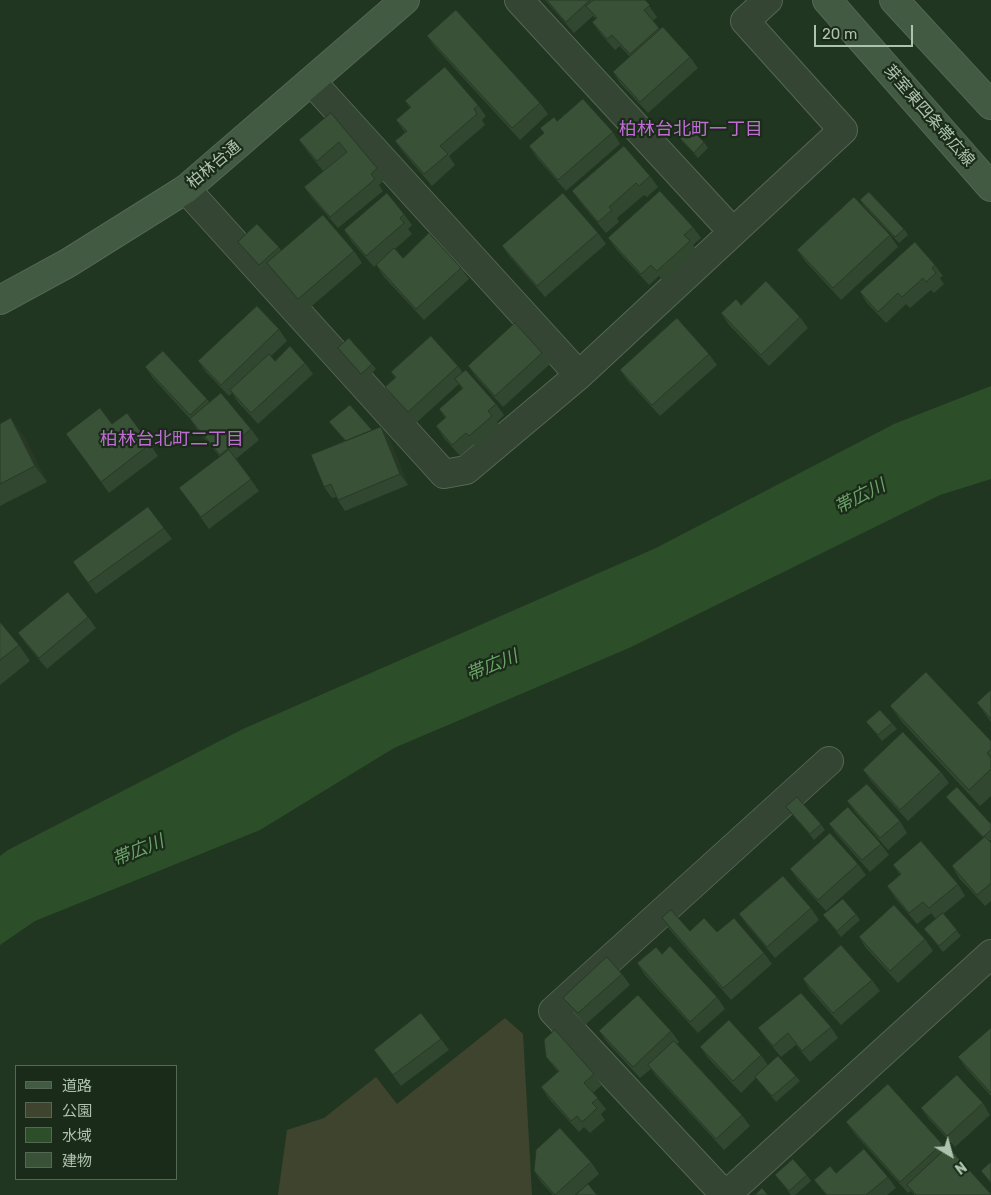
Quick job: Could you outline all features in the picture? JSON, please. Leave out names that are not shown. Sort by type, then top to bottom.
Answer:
[{"type":"street","name":"柏林台通","points":[[0,300],[68,262],[186,189],[405,0]]},
{"type":"street","points":[[519,0],[733,232]]},
{"type":"street","points":[[186,189],[444,474],[466,470],[579,374],[843,130],[745,21],[768,0]]},
{"type":"street","name":"芽室東四条帯広線","points":[[827,0],[991,187]]},
{"type":"street","points":[[894,0],[991,105]]},
{"type":"street","points":[[312,82],[579,374]]},
{"type":"street","points":[[829,761],[553,1011],[725,1195],[991,954]]},
{"type":"green space","points":[[505,1018],[523,1034],[532,1195],[278,1195],[287,1130],[324,1118],[376,1077],[397,1104]]},
{"type":"water","name":"帯広川","points":[[991,386],[991,479],[940,495],[629,648],[394,748],[260,830],[35,921],[0,945],[0,856],[8,850],[243,729],[656,548],[894,424]]},
{"type":"building","points":[[547,0],[590,0],[566,22]]},
{"type":"building","points":[[594,0],[645,0],[650,5],[644,10],[659,28],[630,54],[612,35],[607,39],[592,22],[597,18],[586,6]]},
{"type":"building","points":[[456,10],[540,103],[512,128],[427,36]]},
{"type":"building","points":[[663,27],[690,57],[640,102],[613,72]]},
{"type":"building","points":[[445,67],[478,105],[474,109],[477,114],[440,146],[448,154],[424,174],[395,141],[407,131],[396,120],[411,107],[405,101]]},
{"type":"building","points":[[583,99],[613,132],[558,180],[529,146],[544,133],[540,128],[554,117],[557,121]]},
{"type":"building","points":[[331,113],[377,168],[371,174],[375,179],[330,217],[304,187],[347,152],[339,142],[317,161],[299,140]]},
{"type":"building","points":[[688,126],[704,142],[694,153],[678,136]]},
{"type":"building","points":[[624,146],[650,176],[639,186],[636,183],[609,207],[612,210],[598,222],[572,191]]},
{"type":"building","points":[[660,191],[693,227],[684,235],[690,241],[657,271],[651,265],[641,274],[608,238]]},
{"type":"building","points":[[869,192],[904,229],[895,237],[860,200]]},
{"type":"building","points":[[387,193],[404,214],[400,218],[404,223],[366,256],[344,230]]},
{"type":"building","points":[[563,193],[598,233],[537,286],[502,246]]},
{"type":"building","points":[[854,197],[890,235],[833,288],[797,250]]},
{"type":"building","points":[[323,215],[354,251],[298,299],[267,263]]},
{"type":"building","points":[[257,224],[279,247],[259,265],[238,242]]},
{"type":"building","points":[[429,233],[461,268],[416,309],[376,265],[394,248],[403,258]]},
{"type":"building","points":[[915,242],[935,265],[932,268],[936,273],[926,282],[923,278],[902,297],[898,293],[878,312],[860,292]]},
{"type":"building","points":[[766,281],[800,317],[761,355],[721,313],[736,299],[741,305]]},
{"type":"building","points":[[257,306],[279,329],[221,385],[198,361]]},
{"type":"building","points":[[677,318],[709,354],[652,405],[620,370]]},
{"type":"building","points":[[515,323],[542,353],[495,396],[468,366]]},
{"type":"building","points":[[431,336],[458,366],[408,412],[385,387],[396,377],[391,372]]},
{"type":"building","points":[[349,338],[372,364],[361,374],[338,348]]},
{"type":"building","points":[[290,346],[305,363],[251,413],[230,390],[269,354],[275,361]]},
{"type":"building","points":[[163,351],[207,399],[190,415],[145,367]]},
{"type":"building","points":[[466,370],[496,404],[488,411],[492,416],[469,436],[466,433],[452,445],[436,426],[446,417],[439,409],[463,388],[455,379]]},
{"type":"building","points":[[221,393],[251,429],[220,455],[190,419]]},
{"type":"building","points":[[350,405],[372,430],[346,441],[329,422]]},
{"type":"building","points":[[100,408],[112,424],[127,413],[150,444],[101,482],[66,434]]},
{"type":"building","points":[[11,418],[35,466],[0,484],[0,424]]},
{"type":"building","points":[[381,427],[400,474],[338,500],[331,484],[324,487],[311,455]]},
{"type":"building","points":[[229,450],[251,479],[201,517],[179,488]]},
{"type":"building","points":[[148,507],[164,528],[88,583],[73,562]]},
{"type":"building","points":[[68,592],[88,617],[39,658],[18,633]]},
{"type":"building","points":[[0,622],[19,645],[0,660]]},
{"type":"building","points":[[926,672],[991,741],[991,749],[987,753],[991,758],[991,769],[969,790],[890,706]]},
{"type":"building","points":[[991,690],[991,719],[977,703]]},
{"type":"building","points":[[880,710],[892,723],[878,735],[866,722]]},
{"type":"building","points":[[903,732],[941,772],[900,810],[863,770]]},
{"type":"building","points":[[867,784],[900,821],[880,838],[847,801]]},
{"type":"building","points":[[957,787],[991,824],[991,830],[983,837],[946,797]]},
{"type":"building","points":[[797,797],[821,824],[810,834],[786,807]]},
{"type":"building","points":[[848,807],[881,844],[862,860],[829,824]]},
{"type":"building","points":[[830,833],[858,864],[818,900],[790,869]]},
{"type":"building","points":[[985,837],[991,843],[991,883],[977,895],[952,866]]},
{"type":"building","points":[[921,841],[958,884],[929,908],[923,902],[909,913],[887,886],[901,874],[893,865]]},
{"type":"building","points":[[783,876],[811,908],[767,947],[739,914]]},
{"type":"building","points":[[843,899],[856,914],[837,931],[823,915]]},
{"type":"building","points":[[894,905],[925,939],[890,971],[859,937]]},
{"type":"building","points":[[671,910],[690,931],[704,918],[717,932],[734,918],[764,953],[723,988],[662,918]]},
{"type":"building","points":[[943,913],[957,930],[939,946],[924,929]]},
{"type":"building","points":[[841,945],[872,980],[833,1013],[803,979]]},
{"type":"building","points":[[670,946],[717,997],[690,1022],[637,963],[656,947],[662,954]]},
{"type":"building","points":[[607,957],[622,974],[578,1013],[563,998]]},
{"type":"building","points":[[801,993],[831,1027],[802,1051],[788,1033],[773,1046],[758,1028]]},
{"type":"building","points":[[638,995],[671,1031],[633,1067],[599,1031]]},
{"type":"building","points":[[421,1013],[441,1039],[393,1075],[374,1050]]},
{"type":"building","points":[[729,1020],[761,1055],[733,1081],[700,1047]]},
{"type":"building","points":[[991,1028],[991,1093],[958,1057]]},
{"type":"building","points":[[555,1030],[594,1074],[584,1083],[598,1098],[592,1103],[597,1108],[582,1122],[577,1116],[571,1121],[541,1087],[559,1071],[546,1057],[544,1040]]},
{"type":"building","points":[[674,1041],[742,1115],[716,1139],[648,1065]]},
{"type":"building","points":[[778,1056],[796,1076],[772,1096],[755,1077]]},
{"type":"building","points":[[957,1075],[983,1103],[947,1136],[921,1108]]},
{"type":"building","points":[[888,1084],[942,1144],[900,1182],[846,1122]]},
{"type":"building","points":[[560,1128],[591,1162],[555,1195],[534,1171],[536,1150]]},
{"type":"building","points":[[948,1147],[991,1195],[916,1195],[907,1185]]},
{"type":"building","points":[[864,1149],[888,1177],[866,1195],[827,1195],[814,1180],[830,1166],[836,1173]]},
{"type":"building","points":[[793,1159],[807,1175],[789,1191],[775,1175]]},
{"type":"building","points":[[991,1162],[991,1183],[981,1171]]},
{"type":"building","points":[[588,1184],[597,1195],[576,1195]]},
{"type":"building","points":[[762,1188],[768,1195],[755,1195]]},
{"type":"district","name":"柏林台北町一丁目","points":[[691,130]]},
{"type":"district","name":"柏林台北町二丁目","points":[[172,440]]}]
